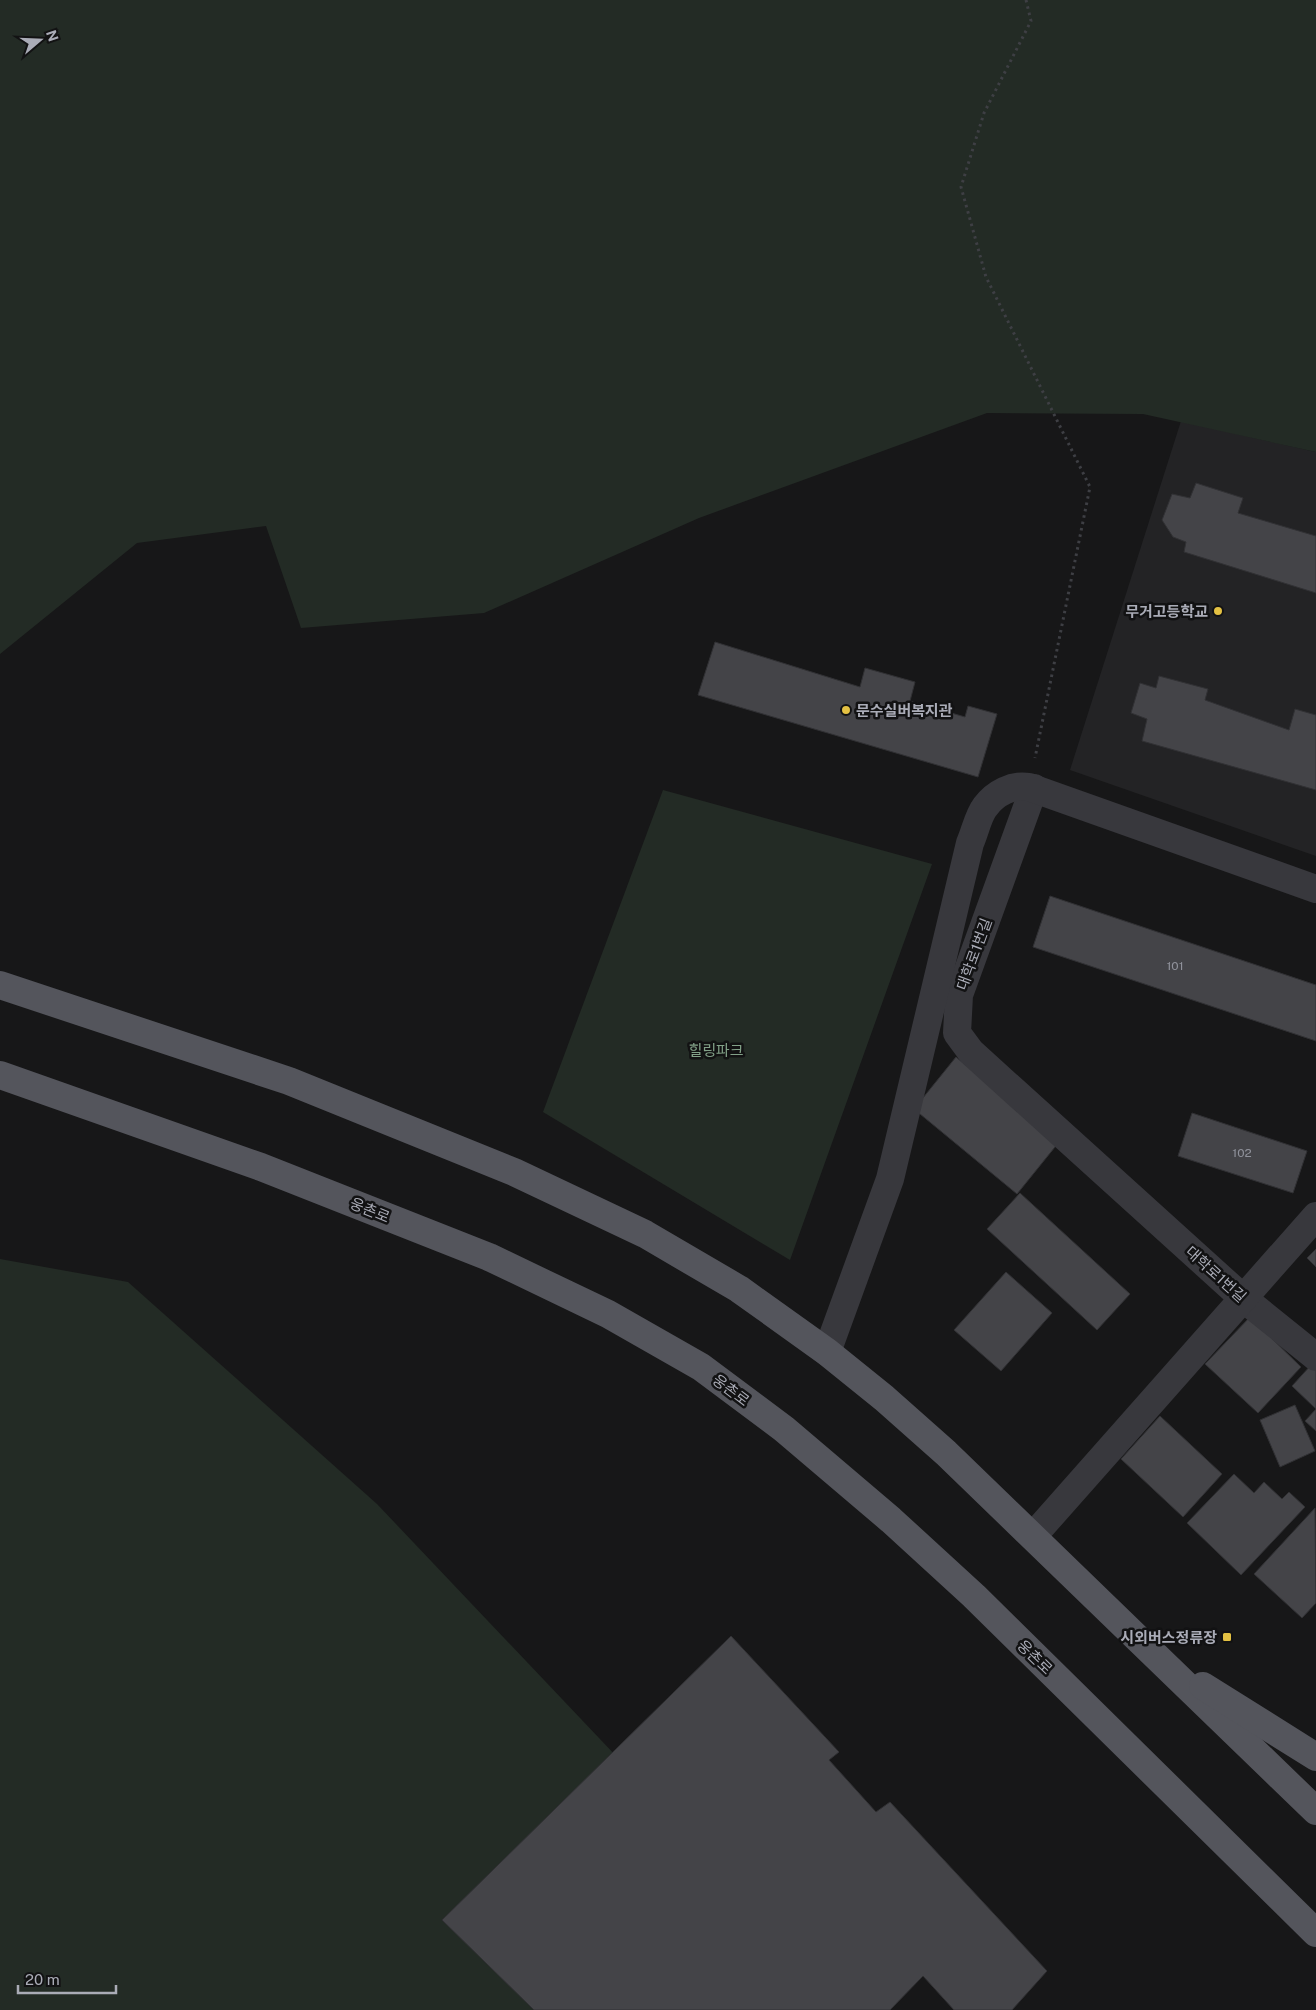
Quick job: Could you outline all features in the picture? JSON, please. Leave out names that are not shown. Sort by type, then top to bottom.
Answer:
[{"type":"main road","points":[[0,985],[289,1081],[514,1172],[653,1239],[739,1288],[827,1352],[898,1410],[1033,1536],[1316,1811]]},
{"type":"main road","name":"웅촌로","points":[[0,1074],[261,1167],[489,1257],[608,1314],[701,1367],[784,1429],[890,1520],[974,1596],[1316,1932]]},
{"type":"main road","points":[[1157,1657],[1316,1757]]},
{"type":"street","points":[[827,1352],[890,1178],[970,843],[984,807],[993,798],[1019,785],[1032,788],[1316,889]]},
{"type":"street","name":"대학로1번길","points":[[1032,788],[959,995],[957,1033],[971,1052],[1244,1299],[1316,1357]]},
{"type":"street","points":[[1033,1536],[1316,1216]]},
{"type":"path","points":[[1026,0],[1031,21],[984,113],[961,187],[986,277],[1090,487],[1032,788]]},
{"type":"shaded area","name":"무거고등학교","points":[[1181,421],[1316,452],[1316,856],[1070,770]]},
{"type":"green space","points":[[0,0],[1316,0],[1316,452],[1143,414],[987,413],[699,518],[484,613],[301,628],[266,526],[137,543],[0,654]]},
{"type":"green space","name":"힐링파크","points":[[663,790],[932,864],[790,1260],[543,1112]]},
{"type":"green space","points":[[0,1259],[128,1282],[377,1504],[691,1835],[718,2010],[0,2010]]},
{"type":"building","points":[[1196,483],[1243,498],[1238,513],[1316,536],[1316,593],[1184,552],[1186,542],[1173,537],[1162,520],[1172,494],[1190,498]]},
{"type":"building","name":"문수실버복지관","points":[[715,642],[860,687],[865,668],[915,682],[910,701],[965,717],[968,706],[997,714],[978,777],[698,695]]},
{"type":"building","points":[[1159,676],[1208,689],[1205,700],[1289,730],[1295,709],[1316,715],[1316,790],[1142,741],[1147,719],[1131,713],[1140,683],[1156,688]]},
{"type":"building","points":[[1050,896],[1316,985],[1316,1041],[1033,947]]},
{"type":"building","points":[[956,1057],[1059,1142],[1017,1194],[914,1109]]},
{"type":"building","points":[[1192,1113],[1307,1151],[1293,1193],[1178,1156]]},
{"type":"building","points":[[1020,1193],[1130,1294],[1097,1330],[987,1229]]},
{"type":"building","points":[[1316,1249],[1316,1267],[1307,1258]]},
{"type":"building","points":[[1006,1272],[1052,1313],[1001,1371],[954,1330]]},
{"type":"building","points":[[1250,1317],[1301,1367],[1258,1413],[1205,1364]]},
{"type":"building","points":[[1312,1364],[1316,1368],[1316,1409],[1292,1386]]},
{"type":"building","points":[[1295,1405],[1315,1451],[1280,1467],[1260,1420]]},
{"type":"building","points":[[1316,1409],[1316,1431],[1305,1421]]},
{"type":"building","points":[[1160,1416],[1222,1474],[1183,1517],[1121,1459]]},
{"type":"building","points":[[1234,1474],[1254,1493],[1264,1482],[1282,1499],[1289,1492],[1305,1507],[1241,1575],[1187,1523]]},
{"type":"building","points":[[1315,1508],[1316,1603],[1302,1618],[1254,1574]]},
{"type":"building","points":[[731,1636],[839,1752],[829,1760],[876,1812],[890,1802],[1047,1971],[1012,2010],[954,2010],[923,1976],[890,2010],[534,2010],[442,1920]]},
{"type":"place","name":"무거고등학교","points":[[1218,611]]},
{"type":"place","name":"문수실버복지관","points":[[846,710]]},
{"type":"place","name":"시외버스정류장","points":[[1227,1637]]}]
